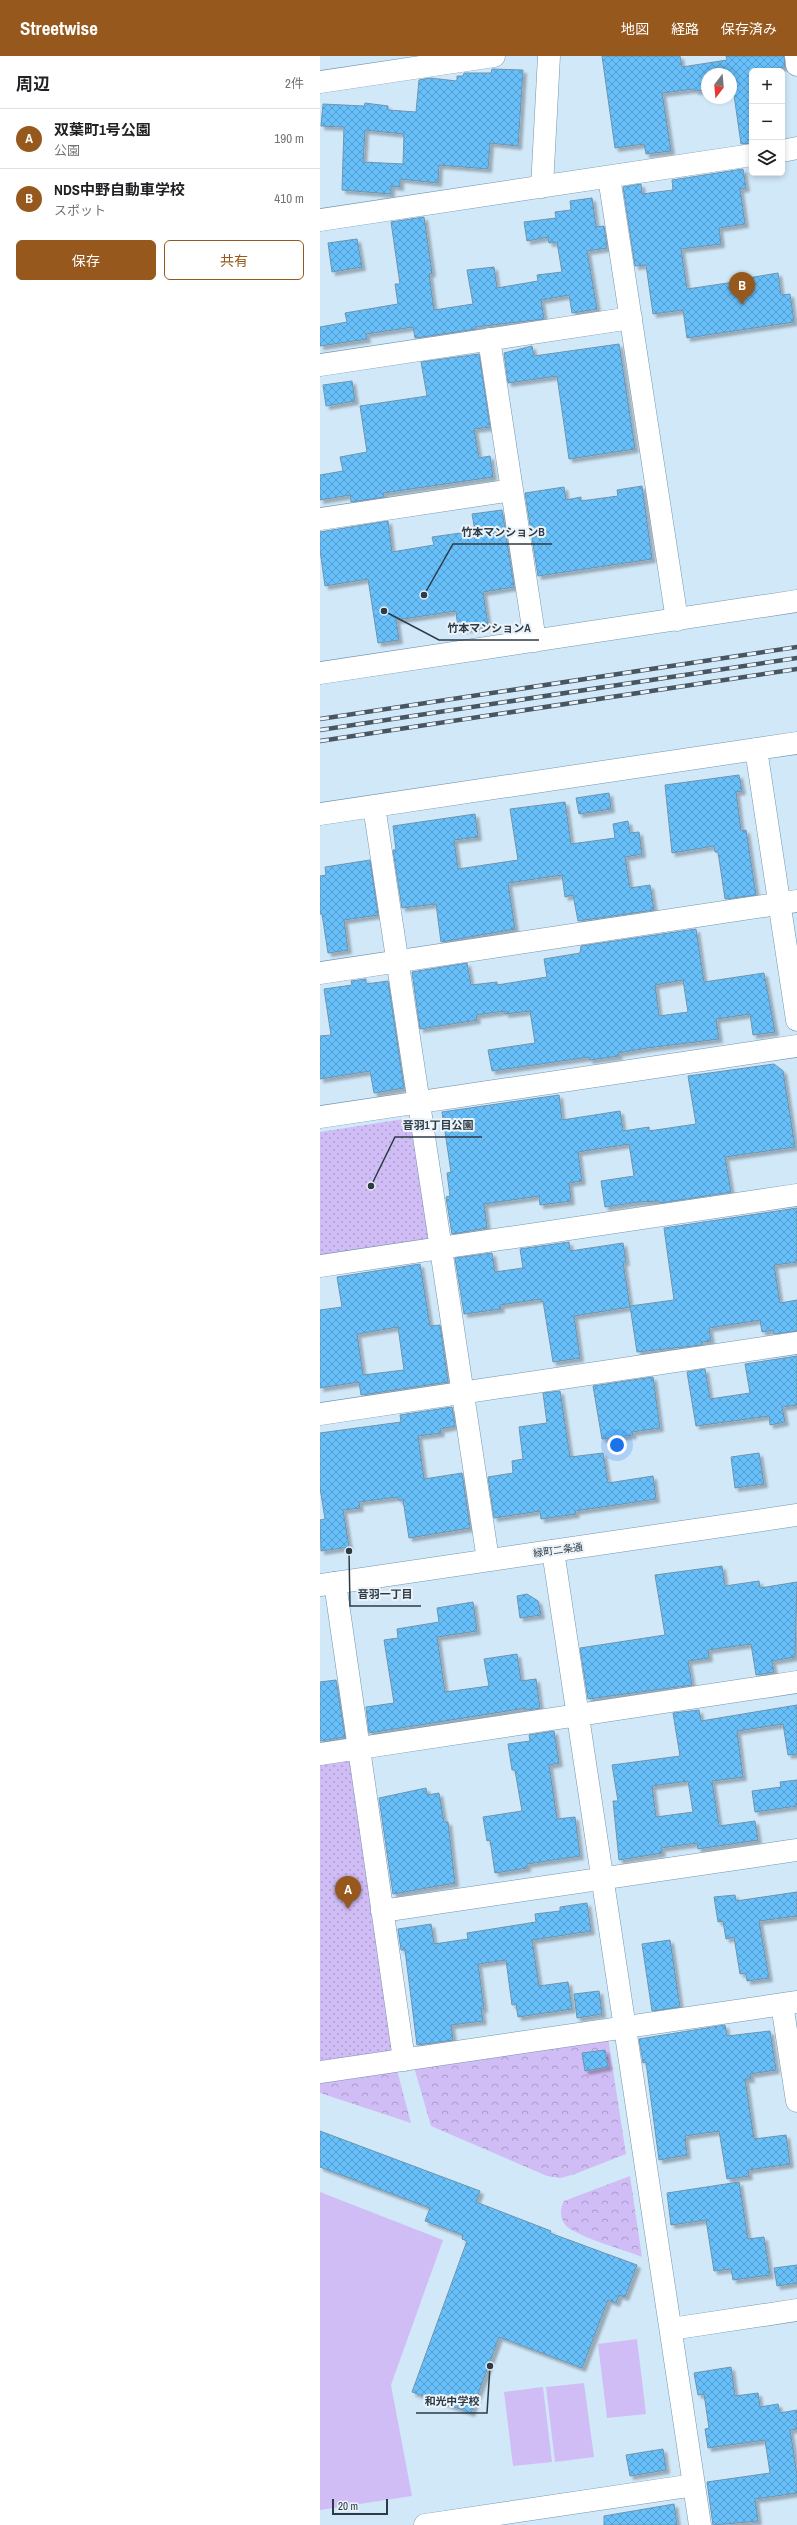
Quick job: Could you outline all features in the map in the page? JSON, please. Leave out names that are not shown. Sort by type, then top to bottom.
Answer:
[{"type":"street","points":[[320,82],[494,56]]},
{"type":"street","points":[[542,187],[549,56]]},
{"type":"street","points":[[796,56],[797,65]]},
{"type":"street","points":[[785,150],[797,148]]},
{"type":"street","points":[[320,220],[749,155]]},
{"type":"street","points":[[609,177],[677,620]]},
{"type":"street","points":[[320,365],[631,318]]},
{"type":"street","points":[[489,339],[535,641]]},
{"type":"street","points":[[320,519],[512,490]]},
{"type":"street","points":[[320,673],[797,601]]},
{"type":"street","points":[[320,814],[797,742]]},
{"type":"street","points":[[756,749],[788,903],[797,1020]]},
{"type":"street","points":[[374,806],[488,1560]]},
{"type":"street","points":[[320,973],[788,903]]},
{"type":"street","points":[[320,1117],[797,1046]]},
{"type":"street","points":[[320,1266],[797,1195]]},
{"type":"street","points":[[320,1414],[797,1343]]},
{"type":"street","name":"緑町二条通","points":[[327,1584],[797,1515]]},
{"type":"street","points":[[553,1551],[700,2525]]},
{"type":"street","points":[[327,1584],[358,1748],[404,2060]]},
{"type":"street","points":[[320,1754],[797,1682]]},
{"type":"street","points":[[382,1912],[797,1850]]},
{"type":"street","points":[[320,2072],[790,2003],[797,2101]]},
{"type":"street","points":[[671,2329],[797,2310]]},
{"type":"street","points":[[425,2525],[694,2485]]},
{"type":"green space","points":[[410,1118],[430,1240],[320,1257],[320,1132]]},
{"type":"green space","points":[[354,1760],[399,2053],[320,2065],[320,1765]]},
{"type":"green space","points":[[608,2038],[626,2154],[561,2178],[547,2176],[431,2126],[414,2067]]},
{"type":"green space","points":[[397,2070],[411,2123],[320,2093],[320,2082]]},
{"type":"green space","points":[[630,2176],[642,2257],[580,2234],[568,2228],[563,2221],[561,2213],[564,2201]]},
{"type":"green space","points":[[320,2192],[443,2240],[391,2385],[412,2496],[320,2510]]},
{"type":"green space","points":[[637,2339],[646,2414],[607,2418],[598,2344]]},
{"type":"green space","points":[[584,2383],[594,2457],[555,2462],[546,2387]]},
{"type":"green space","points":[[543,2387],[552,2462],[513,2466],[504,2392]]},
{"type":"building","points":[[602,56],[680,56],[682,67],[727,60],[726,56],[784,56],[785,67],[749,68],[749,143],[741,144],[735,104],[737,104],[737,68],[701,68],[701,90],[695,91],[694,89],[662,93],[671,151],[646,154],[644,144],[615,148]]},
{"type":"building","points":[[492,69],[523,70],[518,146],[490,143],[488,169],[439,165],[438,183],[400,179],[400,187],[391,186],[391,194],[342,190],[344,127],[321,126],[323,104],[364,106],[365,103],[388,106],[388,110],[416,112],[419,80],[430,78],[457,81],[457,76],[463,76],[464,73],[491,73]],"holes":[[[365,130],[404,134],[403,164],[363,162]]]},
{"type":"building","points":[[743,169],[746,188],[740,189],[745,224],[719,228],[721,244],[681,249],[687,289],[748,280],[748,278],[778,273],[781,295],[790,294],[794,322],[687,338],[683,310],[653,314],[646,265],[635,266],[623,187],[641,184],[642,194],[673,190],[672,180]]},
{"type":"building","points":[[592,198],[596,227],[604,226],[607,248],[587,251],[597,309],[572,313],[569,295],[541,300],[544,319],[475,327],[476,329],[415,338],[413,327],[366,334],[367,339],[320,346],[320,327],[347,322],[345,313],[398,304],[395,284],[400,284],[391,222],[424,217],[432,273],[429,274],[434,310],[473,304],[467,270],[494,267],[497,288],[538,281],[537,275],[562,272],[557,242],[549,243],[548,237],[527,241],[524,222],[556,218],[555,212],[571,210],[570,201]]},
{"type":"building","points":[[357,239],[362,267],[332,272],[328,243]]},
{"type":"building","points":[[619,344],[635,449],[569,459],[557,376],[508,383],[504,353],[532,346],[534,356]]},
{"type":"building","points":[[479,354],[490,427],[474,429],[479,458],[490,456],[493,477],[383,493],[384,497],[351,502],[350,495],[320,500],[320,475],[343,471],[340,457],[367,452],[360,406],[427,396],[421,362]]},
{"type":"building","points":[[352,381],[355,401],[326,406],[323,385]]},
{"type":"building","points":[[642,486],[652,559],[538,576],[525,493],[564,487],[566,500],[581,497],[581,501],[618,496],[617,490]]},
{"type":"building","points":[[502,510],[514,587],[483,592],[488,626],[458,630],[456,611],[396,620],[399,640],[378,643],[368,579],[325,586],[320,550],[320,532],[388,521],[392,552],[434,545],[432,537],[475,531],[472,514]]},
{"type":"building","points":[[739,775],[742,791],[736,792],[741,831],[746,830],[756,895],[725,899],[718,852],[715,852],[714,846],[672,853],[665,785]]},
{"type":"building","points":[[609,793],[611,809],[579,814],[576,798]]},
{"type":"building","points":[[565,802],[571,844],[615,838],[613,824],[628,821],[630,833],[639,832],[642,854],[625,857],[630,888],[650,885],[654,910],[578,921],[573,895],[565,897],[562,875],[508,883],[515,929],[441,942],[436,904],[402,908],[393,850],[396,850],[393,826],[475,814],[478,837],[454,840],[458,869],[518,860],[510,809]]},
{"type":"building","points":[[370,860],[378,915],[344,920],[348,950],[328,953],[322,914],[320,914],[320,876],[326,875],[325,867]]},
{"type":"building","points":[[696,929],[704,982],[764,973],[775,1032],[753,1035],[750,1014],[716,1019],[719,1039],[647,1048],[618,1053],[619,1056],[589,1060],[589,1057],[492,1071],[488,1050],[535,1043],[530,1011],[505,1014],[505,1011],[476,1015],[477,1020],[420,1029],[412,972],[467,963],[471,985],[497,982],[497,985],[547,977],[544,959],[580,953],[581,946]],"holes":[[[683,980],[688,1012],[659,1016],[655,985]]]},
{"type":"building","points":[[366,979],[366,984],[388,981],[404,1088],[374,1093],[370,1071],[320,1079],[320,1036],[331,1035],[324,989],[352,985],[351,981]]},
{"type":"building","points":[[774,1064],[783,1071],[795,1147],[725,1157],[731,1192],[660,1203],[659,1201],[638,1202],[605,1207],[601,1181],[634,1176],[629,1144],[578,1152],[582,1181],[569,1183],[571,1201],[540,1205],[539,1196],[484,1204],[487,1228],[452,1234],[446,1197],[450,1196],[447,1173],[451,1172],[442,1112],[559,1095],[562,1120],[620,1111],[623,1131],[649,1127],[649,1131],[696,1124],[688,1076]]},
{"type":"building","points":[[797,1208],[797,1262],[774,1265],[780,1303],[797,1300],[797,1331],[774,1334],[773,1330],[762,1332],[760,1320],[709,1328],[711,1341],[701,1342],[702,1345],[637,1352],[630,1306],[674,1300],[664,1228]]},
{"type":"building","points":[[569,1242],[570,1251],[623,1243],[626,1262],[623,1262],[630,1307],[574,1316],[580,1358],[553,1362],[543,1301],[541,1302],[541,1299],[500,1305],[501,1309],[464,1314],[455,1258],[492,1253],[495,1272],[523,1268],[520,1249]]},
{"type":"building","points":[[420,1264],[430,1326],[440,1325],[448,1382],[361,1395],[359,1382],[320,1388],[320,1310],[342,1307],[337,1277]],"holes":[[[398,1327],[404,1370],[363,1375],[357,1334]]]},
{"type":"building","points":[[797,1356],[797,1405],[782,1407],[785,1422],[770,1425],[769,1416],[696,1426],[687,1372],[705,1369],[710,1399],[750,1393],[745,1364]]},
{"type":"building","points":[[653,1377],[660,1428],[632,1432],[633,1435],[602,1439],[593,1386]]},
{"type":"building","points":[[560,1391],[570,1457],[603,1453],[608,1483],[653,1476],[656,1499],[575,1511],[576,1514],[541,1519],[540,1511],[494,1518],[488,1477],[513,1473],[512,1461],[523,1459],[519,1427],[547,1423],[543,1393]]},
{"type":"building","points":[[452,1407],[455,1426],[440,1429],[441,1433],[418,1436],[424,1479],[462,1473],[470,1528],[409,1538],[403,1500],[398,1500],[398,1497],[359,1502],[360,1508],[343,1510],[349,1547],[321,1551],[320,1520],[325,1519],[320,1488],[320,1433],[401,1422],[400,1415]]},
{"type":"building","points":[[759,1453],[764,1484],[735,1488],[731,1457]]},
{"type":"building","points":[[722,1566],[725,1586],[759,1581],[760,1588],[797,1582],[795,1657],[772,1661],[774,1672],[756,1675],[751,1644],[708,1650],[709,1658],[688,1661],[692,1685],[588,1699],[580,1648],[665,1635],[655,1575]]},
{"type":"building","points":[[527,1594],[538,1601],[541,1615],[520,1618],[517,1596]]},
{"type":"building","points":[[473,1602],[477,1631],[437,1637],[445,1692],[489,1686],[484,1659],[517,1654],[521,1681],[536,1679],[540,1708],[526,1710],[526,1708],[369,1733],[366,1707],[394,1703],[384,1640],[398,1638],[397,1629],[439,1622],[437,1608]]},
{"type":"building","points":[[336,1680],[345,1737],[320,1741],[320,1682]]},
{"type":"building","points":[[797,1705],[797,1754],[788,1755],[783,1724],[737,1731],[743,1777],[712,1781],[719,1826],[755,1821],[758,1840],[698,1849],[697,1843],[661,1848],[662,1853],[619,1860],[613,1801],[618,1801],[612,1765],[680,1756],[673,1713],[699,1710],[701,1721]],"holes":[[[688,1781],[693,1812],[656,1817],[652,1786]]]},
{"type":"building","points":[[554,1731],[559,1763],[549,1765],[557,1819],[575,1817],[580,1856],[527,1864],[527,1868],[495,1873],[490,1840],[487,1841],[483,1817],[522,1811],[515,1770],[512,1770],[508,1744],[530,1741],[529,1735]]},
{"type":"building","points":[[797,1780],[797,1806],[755,1812],[752,1791],[781,1787],[780,1782]]},
{"type":"building","points":[[426,1788],[427,1795],[439,1793],[444,1822],[448,1822],[455,1883],[393,1894],[379,1798]]},
{"type":"building","points":[[797,1892],[797,1916],[759,1921],[769,1978],[747,1981],[746,1973],[740,1974],[734,1937],[726,1939],[723,1921],[718,1922],[714,1897],[735,1895],[736,1901]]},
{"type":"building","points":[[587,1903],[591,1931],[532,1940],[539,1986],[568,1982],[572,2009],[518,2017],[516,2004],[512,2005],[506,1960],[478,1964],[484,2009],[481,2009],[483,2021],[451,2025],[453,2040],[417,2045],[405,1950],[401,1950],[398,1929],[431,1924],[434,1944],[468,1939],[467,1933],[536,1922],[535,1914],[560,1911],[560,1907]]},
{"type":"building","points":[[670,1940],[680,2007],[652,2011],[642,1944]]},
{"type":"building","points":[[599,1991],[602,2014],[577,2018],[574,1994]]},
{"type":"building","points":[[725,2025],[727,2036],[770,2031],[776,2070],[750,2074],[751,2079],[745,2079],[754,2139],[786,2135],[790,2164],[748,2170],[749,2176],[727,2179],[719,2131],[685,2136],[687,2155],[659,2160],[646,2062],[643,2063],[639,2039]]},
{"type":"building","points":[[605,2050],[608,2067],[585,2071],[582,2053]]},
{"type":"building","points":[[320,2131],[480,2191],[476,2202],[551,2231],[550,2233],[637,2265],[625,2297],[619,2295],[616,2303],[608,2300],[582,2368],[499,2337],[471,2413],[412,2392],[467,2241],[462,2239],[463,2235],[425,2221],[430,2208],[320,2167]]},
{"type":"building","points":[[739,2182],[748,2239],[764,2237],[770,2275],[733,2280],[731,2269],[714,2271],[706,2220],[671,2225],[667,2193]]},
{"type":"building","points":[[797,2265],[797,2283],[777,2286],[774,2268]]},
{"type":"building","points":[[731,2367],[735,2396],[758,2393],[760,2407],[778,2404],[780,2413],[797,2410],[797,2429],[790,2430],[797,2475],[797,2493],[755,2499],[758,2521],[713,2525],[707,2482],[770,2473],[765,2440],[708,2448],[705,2429],[709,2428],[704,2394],[698,2395],[694,2373]]},
{"type":"building","points":[[663,2449],[666,2470],[630,2476],[626,2455]]},
{"type":"building","points":[[674,2504],[677,2525],[604,2525],[604,2516]]},
{"type":"railway","points":[[320,719],[797,647]]},
{"type":"railway","points":[[320,730],[797,658]]},
{"type":"railway","points":[[320,741],[797,669]]},
{"type":"place","name":"NDS中野自動車学校","points":[[742,305]]},
{"type":"place","name":"竹本マンションB","points":[[424,595]]},
{"type":"place","name":"竹本マンションA","points":[[384,611]]},
{"type":"place","name":"音羽1丁目公園","points":[[371,1186]]},
{"type":"place","name":"音羽一丁目","points":[[349,1551]]},
{"type":"place","name":"双葉町1号公園","points":[[348,1909]]},
{"type":"place","name":"和光中学校","points":[[490,2366]]}]
